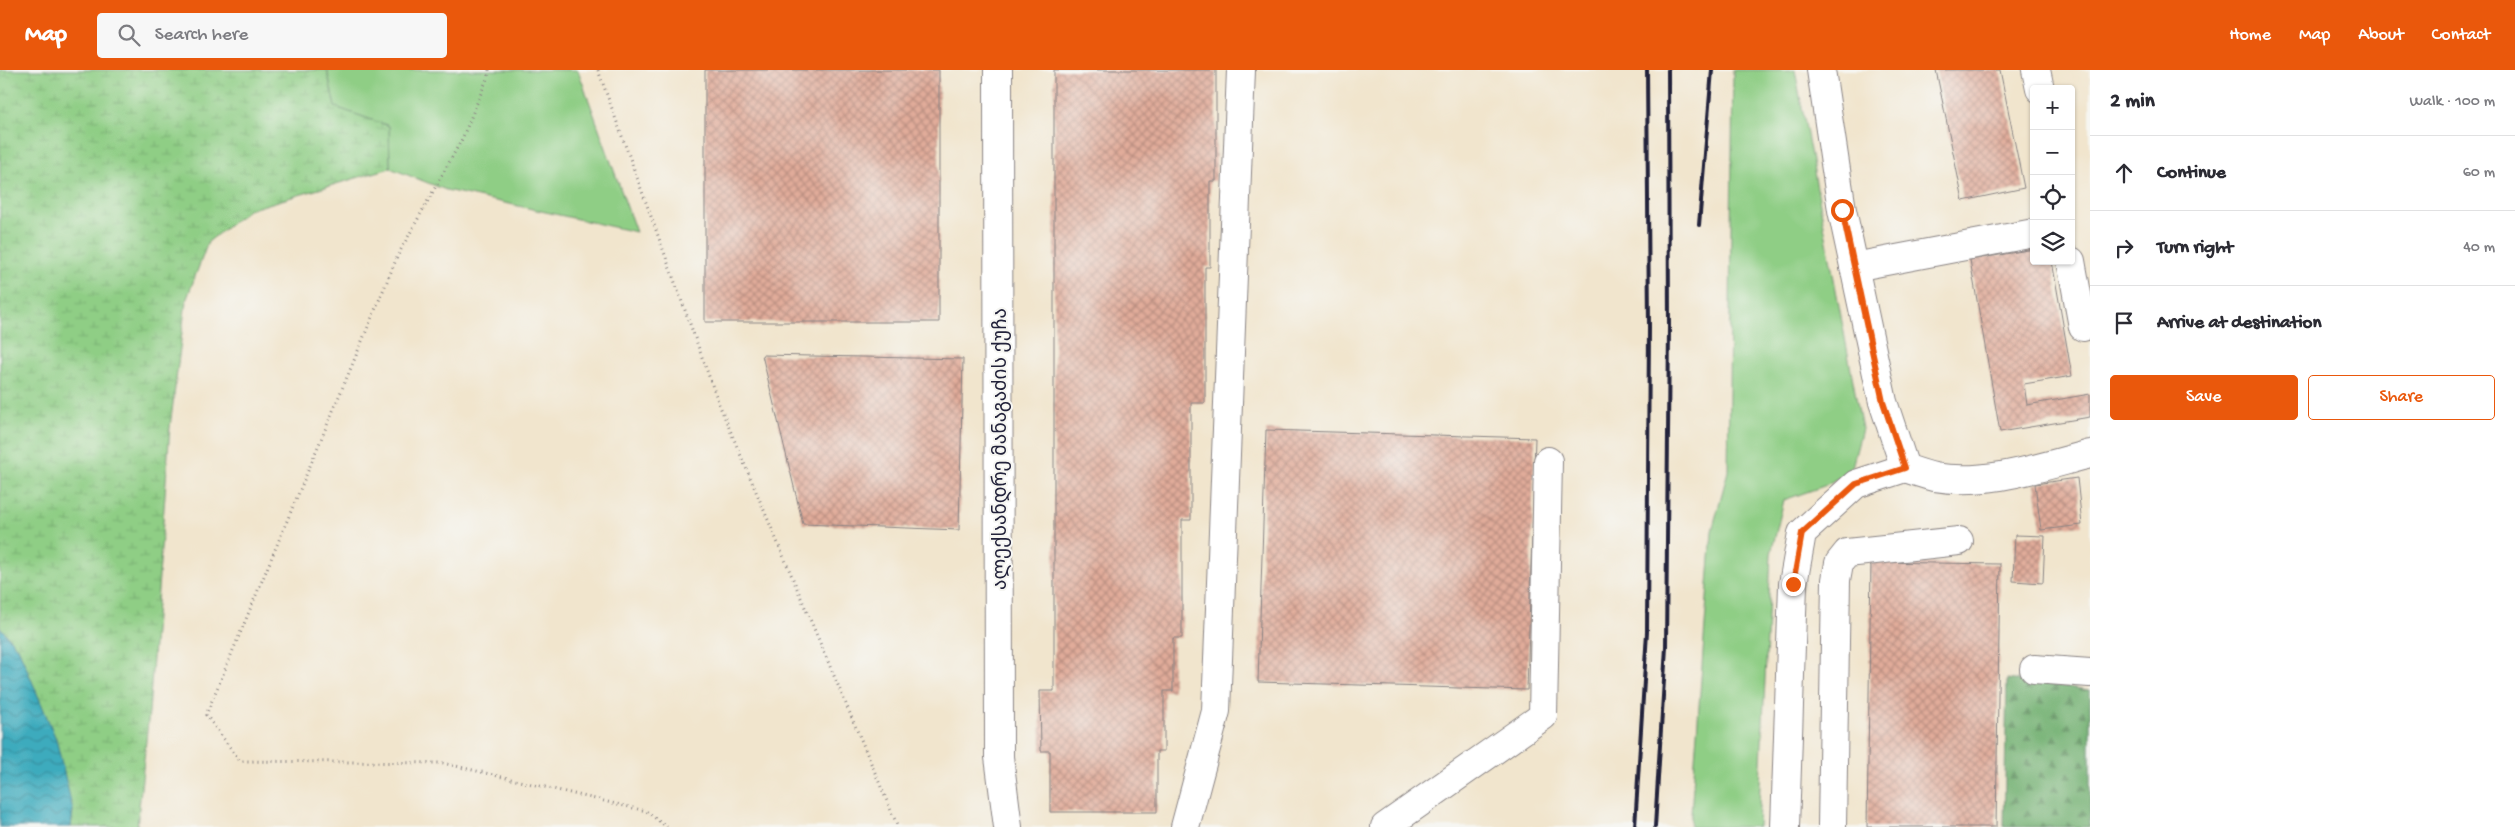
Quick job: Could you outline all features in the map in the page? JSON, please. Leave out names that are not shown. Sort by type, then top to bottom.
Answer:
[{"type":"street","name":"ალექსანდრე მანაგაძის ქუჩა","points":[[998,70],[1000,757],[1008,827]]},
{"type":"street","points":[[1185,827],[1216,711],[1241,70]]},
{"type":"street","points":[[1821,70],[1842,210],[1854,267],[1883,402],[1905,468]]},
{"type":"street","points":[[2036,70],[2039,85]]},
{"type":"street","points":[[1854,267],[2030,233]]},
{"type":"street","points":[[2072,265],[2083,327]]},
{"type":"street","points":[[1785,827],[1793,584],[1802,533],[1856,484],[1905,468],[1934,476],[1970,479],[2000,477],[2090,454]]},
{"type":"street","points":[[1385,827],[1543,716],[1548,461]]},
{"type":"street","points":[[1832,827],[1836,580],[1839,564],[1847,552],[1958,541]]},
{"type":"street","points":[[2034,669],[2090,673]]},
{"type":"path","points":[[489,70],[462,139],[398,255],[206,714],[240,761],[443,763],[646,811],[667,827]]},
{"type":"path","points":[[598,70],[719,404],[898,827]]},
{"type":"green space","points":[[0,70],[327,70],[335,107],[389,126],[390,168],[248,210],[208,242],[186,301],[170,427],[149,712],[137,827],[71,827],[73,810],[19,650],[0,627]]},
{"type":"green space","points":[[327,70],[578,70],[636,232],[446,190],[390,168],[389,126],[335,107]]},
{"type":"green space","points":[[1733,70],[1795,70],[1862,429],[1851,471],[1824,486],[1784,500],[1771,554],[1758,827],[1690,827],[1712,531],[1728,471]]},
{"type":"green space","points":[[2007,679],[2090,690],[2090,827],[2004,827]]},
{"type":"water","points":[[0,627],[19,650],[56,739],[73,810],[71,827],[0,827]]},
{"type":"building","points":[[705,70],[939,70],[939,322],[705,322]]},
{"type":"building","points":[[1054,70],[1216,70],[1216,181],[1210,181],[1210,267],[1205,267],[1205,403],[1191,403],[1191,520],[1182,520],[1182,638],[1173,638],[1173,691],[1164,691],[1164,751],[1157,751],[1157,812],[1050,812],[1050,751],[1041,751],[1040,691],[1054,691]]},
{"type":"building","points":[[1936,70],[2000,70],[2024,188],[1963,201]]},
{"type":"building","points":[[2030,250],[2030,265],[2053,265],[2072,376],[2024,384],[2027,405],[2090,394],[2090,417],[2000,432],[1970,260]]},
{"type":"building","points":[[762,355],[963,359],[959,530],[803,524]]},
{"type":"building","points":[[1266,430],[1535,438],[1527,690],[1258,682]]},
{"type":"building","points":[[2077,478],[2082,525],[2041,530],[2035,484]]},
{"type":"building","points":[[2015,535],[2045,536],[2043,583],[2013,581]]},
{"type":"building","points":[[1871,562],[2000,564],[1996,827],[1867,827]]},
{"type":"railway","points":[[1635,827],[1647,632],[1649,327],[1647,70]]},
{"type":"railway","points":[[1655,827],[1666,647],[1669,327],[1668,70]]},
{"type":"railway","points":[[1699,225],[1712,70]]},
{"type":"route","points":[[1793,584],[1802,533],[1856,484],[1905,468],[1883,402],[1842,210]]}]
